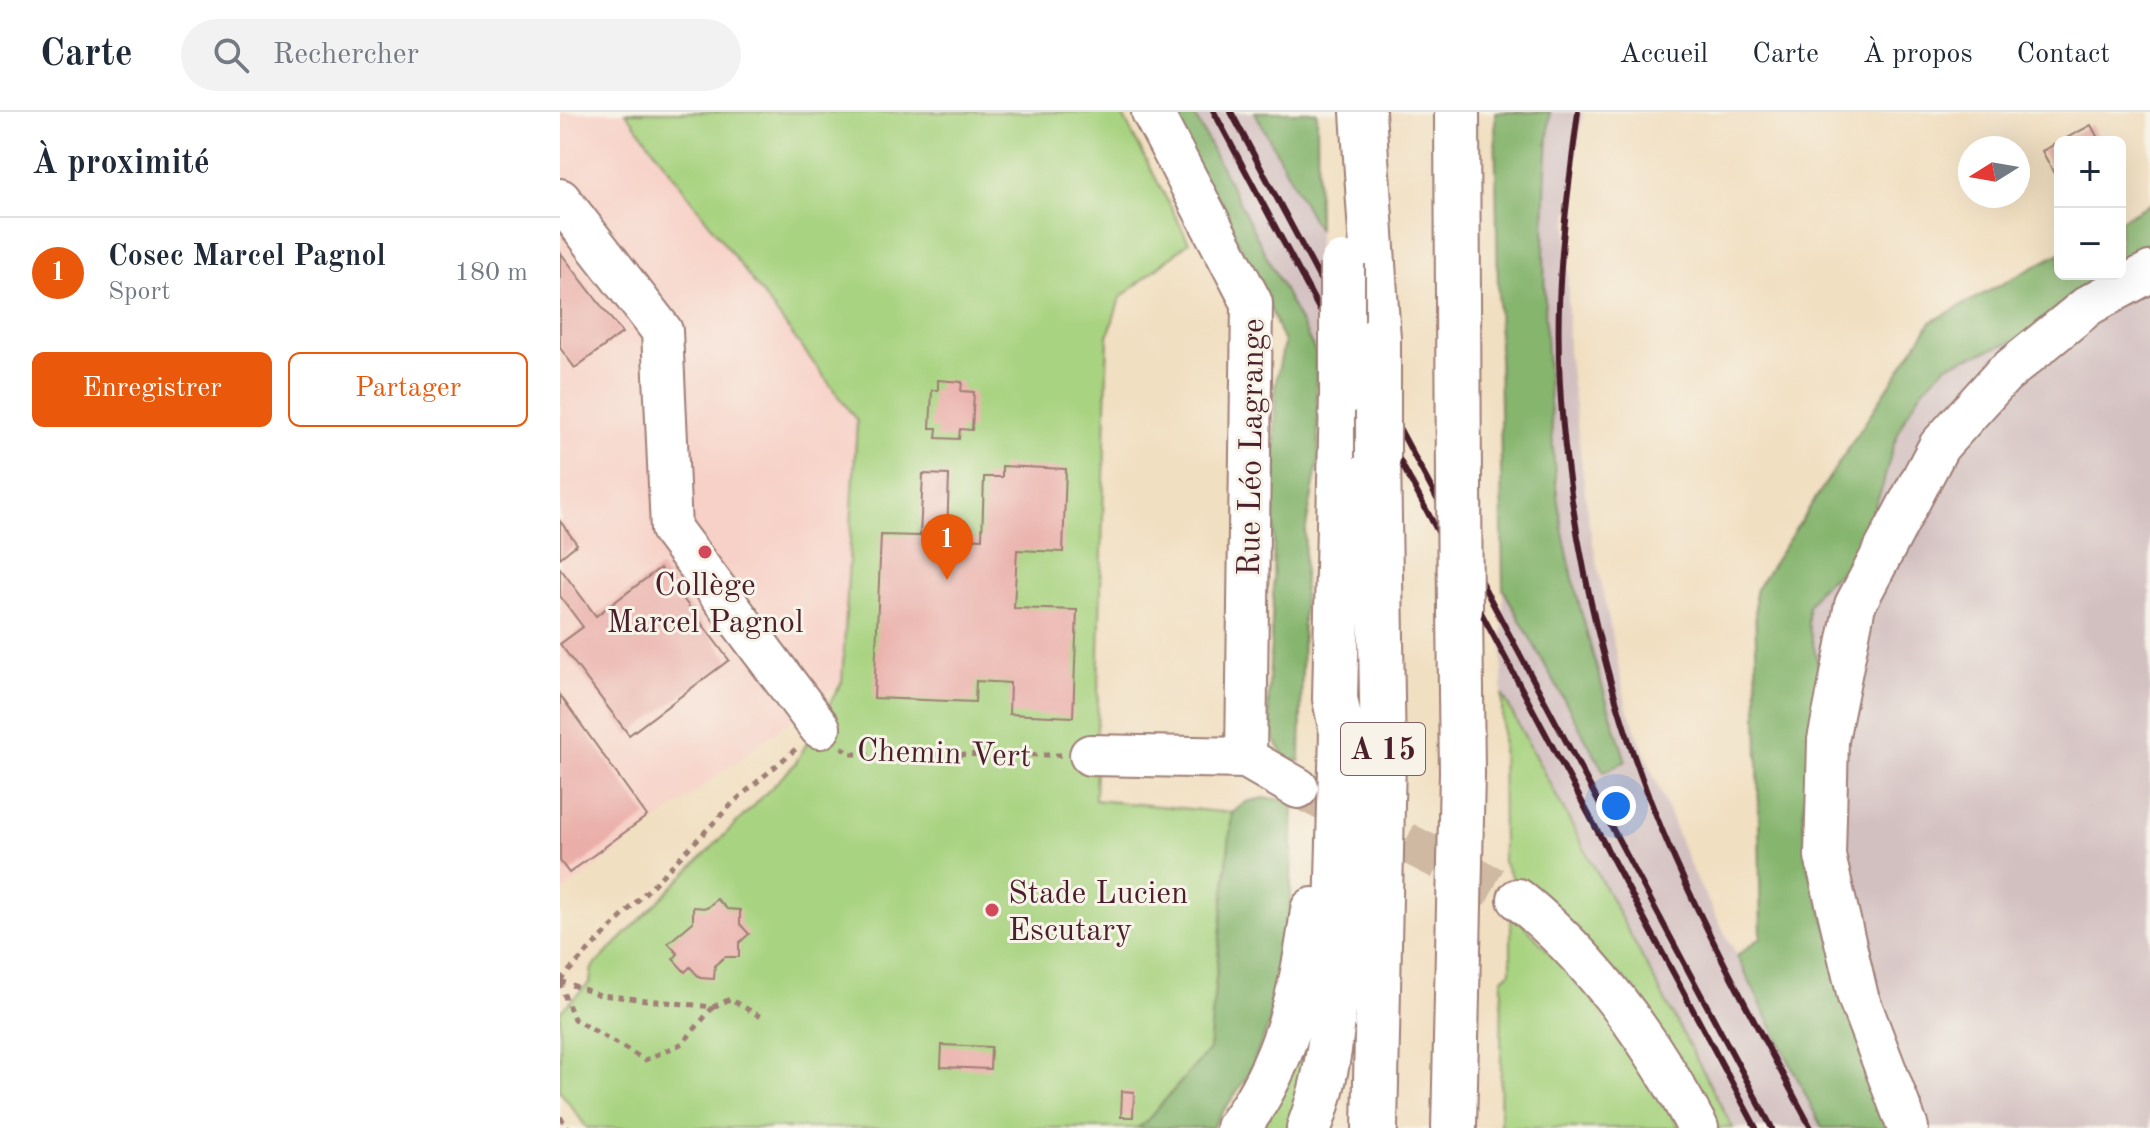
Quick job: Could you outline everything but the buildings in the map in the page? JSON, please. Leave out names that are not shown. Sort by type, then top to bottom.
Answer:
[{"type":"highway","name":"A 15","points":[[1454,1128],[1462,773],[1457,112]]},
{"type":"highway","name":"A 15","points":[[1364,120],[1378,339],[1383,758],[1375,1128]]},
{"type":"highway","points":[[1309,1128],[1319,1102],[1330,1054],[1336,974],[1342,732],[1335,699],[1342,264],[1364,120]]},
{"type":"highway","points":[[1238,1128],[1279,1058],[1302,986],[1315,893],[1322,733],[1335,699]]},
{"type":"street","name":"Rue Léo Lagrange","points":[[1152,112],[1252,303],[1246,758]]},
{"type":"street","points":[[560,199],[662,331],[671,529],[820,728]]},
{"type":"street","points":[[1908,1128],[1858,997],[1825,856],[1828,740],[1855,605],[1939,446],[2003,375],[2089,305],[2150,272]]},
{"type":"street","points":[[1090,755],[1246,758],[1298,788]]},
{"type":"street","points":[[1518,899],[1549,923],[1622,1008],[1679,1093],[1698,1128]]},
{"type":"path","name":"Chemin Vert","points":[[560,982],[736,800],[820,728],[849,754],[1090,755]]},
{"type":"path","points":[[560,982],[600,995],[713,1007]]},
{"type":"path","points":[[560,982],[574,1019],[645,1060],[683,1043],[713,1007],[730,999],[763,1018]]},
{"type":"path","points":[[560,1117],[569,1128]]},
{"type":"shaded area","name":"Collège Marcel Pagnol","points":[[626,112],[857,421],[842,682],[560,894],[560,113]]},
{"type":"shaded area","points":[[1193,112],[1255,112],[1318,230],[1315,351]]},
{"type":"shaded area","points":[[1550,112],[1583,112],[1568,218],[1568,350],[1589,524],[1627,708],[1693,873],[1737,956],[1761,937],[1755,591],[1931,322],[2054,256],[2054,280],[2126,280],[2126,217],[2150,204],[2150,1128],[1733,1128],[1502,694],[1503,589],[1604,771],[1626,761],[1594,667],[1562,529],[1544,326],[1545,165]]},
{"type":"green space","points":[[626,112],[1121,112],[1189,242],[1120,298],[1108,336],[1095,800],[1232,813],[1209,1050],[1145,1123],[1137,1128],[587,1128],[560,1091],[560,1012],[590,982],[592,968],[795,764],[842,682],[857,421]]},
{"type":"green space","points":[[1169,112],[1193,112],[1315,351],[1319,457],[1305,533],[1300,761],[1287,760],[1274,739],[1268,707],[1273,601],[1275,386],[1284,343],[1262,288]]},
{"type":"green space","points":[[1255,112],[1317,112],[1318,230]]},
{"type":"green space","points":[[1495,112],[1550,112],[1544,264],[1555,474],[1560,518],[1576,590],[1626,761],[1604,772],[1503,589]]},
{"type":"green space","points":[[2150,204],[2150,242],[2126,256],[2126,217]]},
{"type":"green space","points":[[2054,256],[2054,280],[2089,280],[2025,337],[1947,365],[1922,390],[1902,423],[1882,488],[1857,551],[1845,568],[1819,588],[1808,607],[1821,699],[1807,774],[1803,820],[1809,869],[1890,1128],[1822,1128],[1737,956],[1761,937],[1755,591],[1931,322]]},
{"type":"green space","points":[[1502,694],[1733,1128],[1710,1128],[1514,881],[1503,862]]},
{"type":"green space","points":[[1264,798],[1293,800],[1290,925],[1279,1001],[1248,1075],[1212,1128],[1137,1128],[1145,1123],[1209,1050],[1232,813],[1246,802]]},
{"type":"green space","points":[[1511,911],[1611,1019],[1680,1128],[1500,1128],[1502,979],[1511,971]]},
{"type":"green space","points":[[1306,1049],[1310,1054],[1292,1128],[1251,1128],[1299,1050]]},
{"type":"tunnel","points":[[1298,788],[1518,899]]},
{"type":"railway","points":[[1214,112],[1756,1128]]},
{"type":"railway","points":[[1231,112],[1772,1128]]},
{"type":"railway","points":[[1578,112],[1562,256],[1559,369],[1573,504],[1600,640],[1618,707],[1662,830],[1714,944],[1811,1128]]},
{"type":"place","name":"Collège Marcel Pagnol","points":[[705,552]]},
{"type":"place","name":"Cosec Marcel Pagnol","points":[[947,580]]},
{"type":"place","name":"Stade Lucien Escutary","points":[[992,910]]}]
